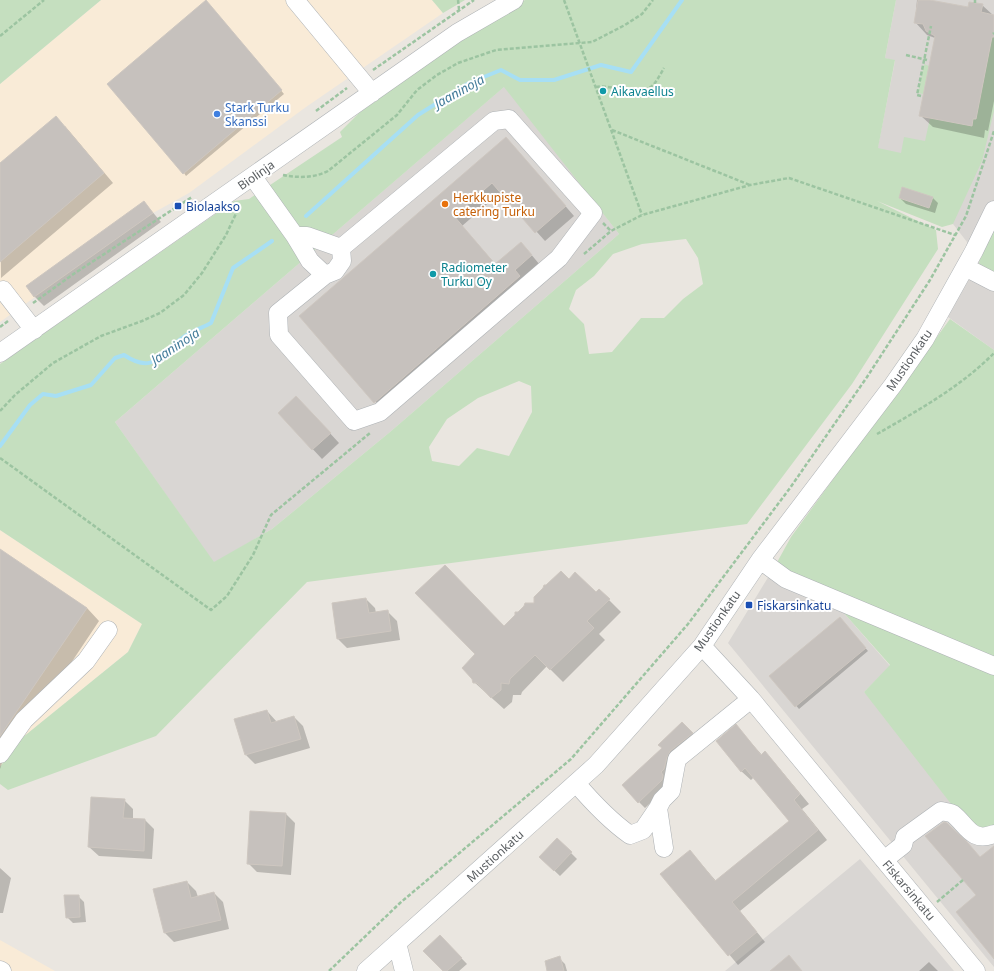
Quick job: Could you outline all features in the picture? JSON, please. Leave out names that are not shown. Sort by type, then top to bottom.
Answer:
[{"type":"street","points":[[295,0],[372,93]]},
{"type":"street","name":"Biolinja","points":[[0,353],[457,33],[514,0]]},
{"type":"street","points":[[509,119],[593,213],[559,258],[380,412],[354,421],[279,335],[278,313],[325,275],[335,271],[342,261],[341,248],[494,121],[509,119]]},
{"type":"street","points":[[253,176],[295,236],[310,261],[325,275]]},
{"type":"street","name":"Mustionkatu","points":[[366,971],[596,765],[702,646],[760,560],[893,385],[925,339],[965,267],[994,210]]},
{"type":"street","points":[[295,236],[307,236],[341,248]]},
{"type":"street","points":[[965,267],[994,282]]},
{"type":"street","points":[[3,290],[34,330]]},
{"type":"street","points":[[760,560],[786,579],[994,666]]},
{"type":"street","points":[[0,754],[24,720],[86,661],[108,630]]},
{"type":"street","name":"Fiskarsinkatu","points":[[702,646],[751,699],[976,971]]},
{"type":"street","points":[[576,783],[604,814],[630,835],[643,830],[662,800],[671,791],[677,759],[751,699]]},
{"type":"street","points":[[658,808],[664,848]]},
{"type":"street","points":[[884,860],[903,845],[905,838],[941,811],[953,814],[968,832],[980,836],[994,834]]},
{"type":"street","points":[[397,943],[404,971]]},
{"type":"path","points":[[0,36],[44,0]]},
{"type":"path","points":[[458,0],[459,10]]},
{"type":"path","points":[[310,114],[474,0]]},
{"type":"path","points":[[564,0],[642,215]]},
{"type":"path","points":[[282,175],[291,177],[319,175],[328,170],[397,115],[417,90],[437,75],[458,63],[496,50],[592,42],[625,25],[642,14],[653,0]]},
{"type":"path","points":[[921,96],[917,95],[931,26]]},
{"type":"path","points":[[906,55],[925,60]]},
{"type":"path","points":[[596,87],[603,86],[642,90],[653,85],[664,68]]},
{"type":"path","points":[[612,130],[750,185]]},
{"type":"path","points":[[329,971],[400,903],[571,759],[688,624],[790,488],[867,377],[930,280],[966,216],[994,131]]},
{"type":"path","points":[[580,257],[611,231],[642,215],[750,185],[789,178],[955,235]]},
{"type":"path","points":[[0,327],[75,273],[196,195]]},
{"type":"path","points":[[0,411],[53,363],[101,336],[160,313],[184,295],[202,273],[226,235],[240,209],[241,198]]},
{"type":"path","points":[[876,434],[950,389],[983,364],[994,353]]},
{"type":"path","points":[[0,458],[211,610],[226,596],[250,561],[271,515],[373,430]]},
{"type":"path","points":[[937,902],[963,880]]},
{"type":"shaded area","points":[[101,0],[432,0],[443,13],[306,107],[189,193],[153,213],[0,322],[0,84]]},
{"type":"shaded area","points":[[896,0],[994,0],[994,350],[941,312],[974,251],[953,224],[868,197],[895,61],[885,58]]},
{"type":"shaded area","points":[[505,86],[619,234],[390,432],[272,529],[214,563],[115,422]]},
{"type":"shaded area","points":[[0,530],[142,624],[128,652],[17,742],[0,767]]},
{"type":"shaded area","points":[[775,566],[843,612],[890,666],[864,692],[994,827],[994,967],[728,643]]},
{"type":"shaded area","points":[[860,859],[954,971],[725,971]]},
{"type":"shaded area","points":[[0,940],[55,971],[0,971]]},
{"type":"green space","points":[[0,0],[101,0],[0,84]]},
{"type":"green space","points":[[432,0],[465,0],[443,13]]},
{"type":"green space","points":[[525,0],[896,0],[885,58],[895,60],[878,148],[901,153],[904,137],[925,141],[930,118],[972,126],[973,119],[976,119],[992,37],[994,37],[994,111],[982,161],[953,224],[942,227],[877,201],[936,230],[938,249],[852,384],[747,524],[307,582],[156,736],[8,790],[0,784],[0,767],[17,742],[128,652],[142,624],[0,530],[0,364],[234,201],[249,199],[342,137],[340,132],[359,113],[485,23]],"holes":[[[504,87],[619,234],[390,432],[272,529],[214,562],[115,422]],[[686,239],[698,258],[703,284],[683,299],[664,318],[641,318],[612,352],[589,354],[584,324],[569,309],[576,290],[594,276],[613,254],[642,244]],[[519,381],[531,386],[532,412],[509,456],[477,448],[459,466],[432,461],[429,447],[447,419],[478,398]]]},
{"type":"green space","points":[[924,64],[929,66],[923,94],[918,93]]},
{"type":"green space","points":[[994,227],[994,274],[979,265],[980,257]]},
{"type":"green space","points":[[950,319],[994,350],[994,827],[992,828],[976,827],[955,809],[864,692],[890,665],[843,612],[775,566],[791,537]]},
{"type":"building","points":[[206,0],[282,90],[183,174],[107,84]]},
{"type":"building","points":[[918,0],[930,0],[968,7],[969,2],[983,4],[981,12],[994,15],[994,37],[992,37],[976,119],[973,119],[972,126],[919,116],[935,36],[926,31],[923,24],[914,23]]},
{"type":"building","points":[[56,116],[104,173],[0,262],[0,163]]},
{"type":"building","name":"Radiometer Turku Oy","points":[[506,137],[566,206],[535,233],[492,183],[454,216],[495,264],[521,242],[532,255],[515,270],[520,276],[374,403],[299,316]]},
{"type":"building","points":[[902,187],[933,197],[929,208],[899,198]]},
{"type":"building","points":[[144,201],[153,213],[34,297],[26,286]]},
{"type":"building","points":[[296,396],[331,433],[312,450],[278,413]]},
{"type":"building","points":[[0,549],[87,608],[0,736]]},
{"type":"building","points":[[445,565],[504,626],[515,615],[515,612],[518,612],[525,603],[534,603],[534,597],[544,585],[546,585],[561,571],[569,579],[575,572],[596,592],[599,589],[610,599],[587,621],[594,628],[550,670],[535,655],[510,679],[509,684],[501,683],[501,690],[491,698],[477,683],[473,683],[472,679],[462,668],[475,654],[415,593]]},
{"type":"building","points":[[366,598],[369,613],[388,610],[391,631],[337,639],[332,603]]},
{"type":"building","points":[[840,617],[866,648],[795,707],[769,676]]},
{"type":"building","points":[[267,710],[271,723],[294,716],[301,739],[245,755],[234,719]]},
{"type":"building","points":[[682,722],[693,733],[670,751],[664,769],[661,772],[663,775],[662,780],[638,803],[622,785],[662,748],[658,745]]},
{"type":"building","points":[[736,724],[761,755],[765,751],[800,794],[794,800],[818,830],[732,902],[757,932],[728,956],[660,874],[690,850],[715,881],[789,821],[745,768],[741,772],[716,741]]},
{"type":"building","points":[[91,797],[125,799],[123,818],[145,819],[144,851],[88,847]]},
{"type":"building","points":[[250,811],[286,813],[282,866],[247,864]]},
{"type":"building","points":[[944,822],[947,823],[968,843],[980,857],[994,846],[994,959],[956,912],[976,895],[925,836]]},
{"type":"building","points":[[557,838],[572,852],[554,871],[539,857]]},
{"type":"building","points":[[187,881],[191,898],[214,892],[221,920],[164,933],[153,889]]},
{"type":"building","points":[[64,895],[79,895],[80,917],[66,918]]},
{"type":"building","points":[[440,935],[462,958],[447,971],[443,971],[423,951]]},
{"type":"building","points":[[789,955],[802,971],[770,971]]},
{"type":"building","points":[[560,956],[564,971],[547,971],[545,961]]},
{"type":"waterway","name":"Jaaninoja","points":[[306,216],[418,115],[469,83],[501,70],[520,80],[554,80],[601,65],[631,72],[682,0]]},
{"type":"waterway","name":"Jaaninoja","points":[[0,446],[30,405],[43,394],[56,396],[91,385],[115,358],[124,355],[134,361],[150,363],[162,356],[185,336],[211,323],[233,268],[272,241]]},
{"type":"place","name":"Aikavaellus","points":[[603,91]]},
{"type":"place","name":"Stark Turku Skanssi","points":[[217,114]]},
{"type":"place","name":"Herkkupiste catering Turku","points":[[445,204]]},
{"type":"place","name":"Biolaakso","points":[[178,206]]},
{"type":"place","name":"Radiometer Turku Oy","points":[[433,274]]},
{"type":"place","name":"Fiskarsinkatu","points":[[749,605]]}]
